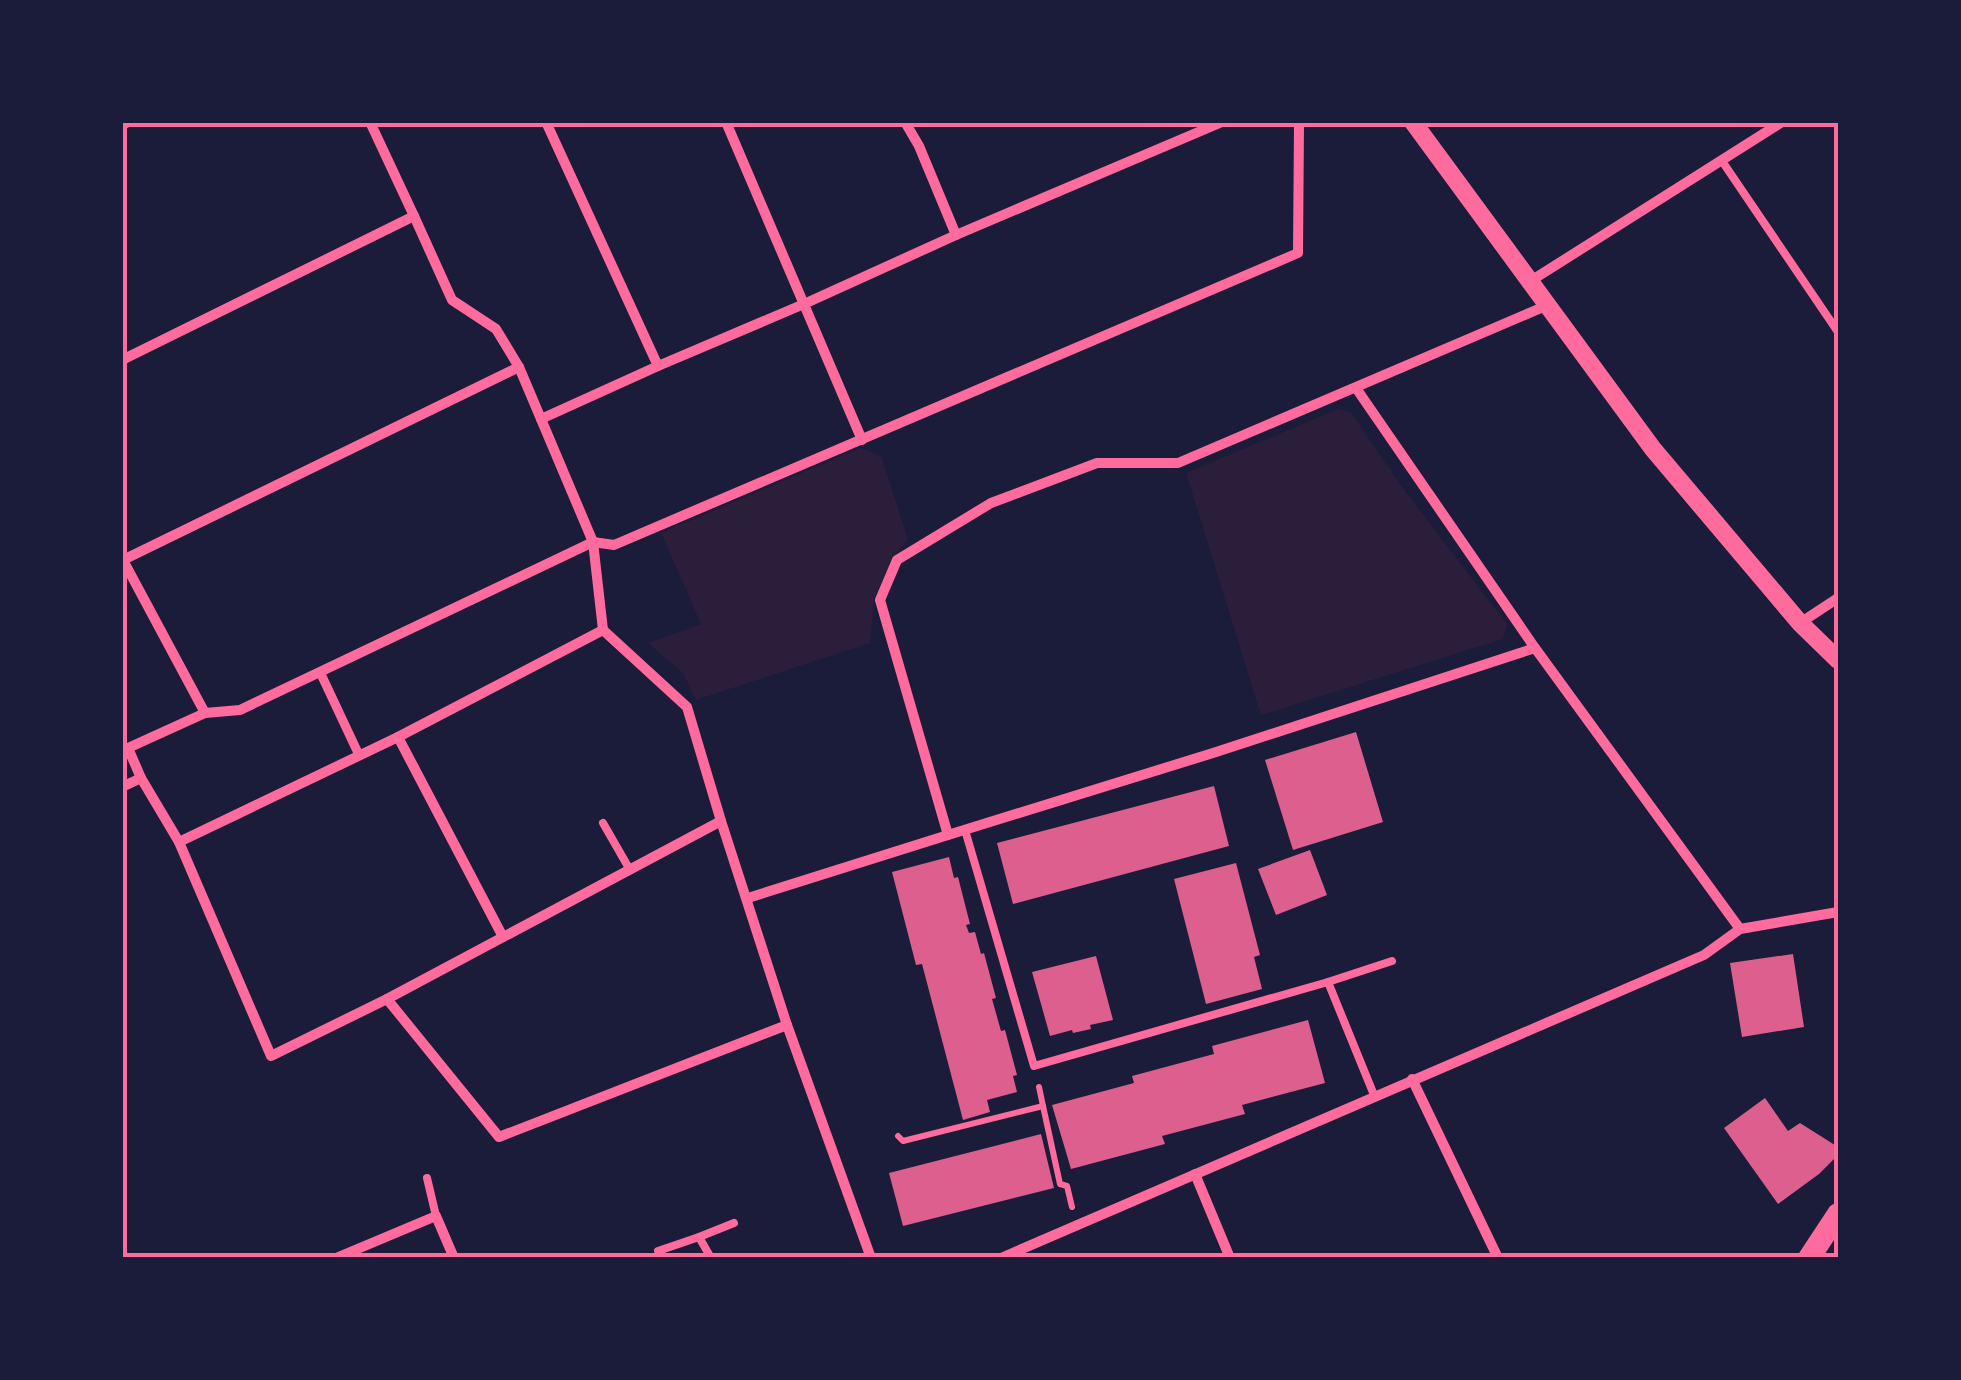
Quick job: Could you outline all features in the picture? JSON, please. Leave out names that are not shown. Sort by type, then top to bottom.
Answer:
[{"type":"main road","points":[[1809,1258],[1838,1214]]},
{"type":"street","points":[[370,122],[452,300],[496,328],[519,367],[593,542],[603,630],[687,707],[787,1025],[871,1258]]},
{"type":"street","points":[[546,122],[658,366]]},
{"type":"street","points":[[726,122],[862,440]]},
{"type":"street","points":[[905,122],[956,235]]},
{"type":"street","points":[[541,419],[1222,122]]},
{"type":"street","points":[[722,821],[270,1056],[180,842],[141,778],[128,748],[205,713],[240,710],[593,542],[614,546],[1298,253],[1300,122]]},
{"type":"street","points":[[1413,122],[1652,449],[1800,623],[1838,660]]},
{"type":"street","points":[[1528,282],[1782,122]]},
{"type":"street","points":[[122,360],[414,216]]},
{"type":"street","points":[[948,834],[880,600],[896,560],[991,503],[1097,463],[1178,463],[1548,306]]},
{"type":"street","points":[[205,713],[123,560],[519,367]]},
{"type":"street","points":[[1356,388],[1536,648],[1740,929]]},
{"type":"street","points":[[1800,623],[1838,598]]},
{"type":"street","points":[[180,842],[603,630]]},
{"type":"street","points":[[748,898],[1536,648]]},
{"type":"street","points":[[320,672],[359,755]]},
{"type":"street","points":[[398,736],[503,937]]},
{"type":"street","points":[[122,787],[141,778]]},
{"type":"street","points":[[1001,1258],[1704,955],[1740,929],[1838,912]]},
{"type":"street","points":[[387,998],[499,1137],[787,1025]]},
{"type":"street","points":[[1412,1079],[1498,1258]]},
{"type":"street","points":[[1195,1174],[1230,1258]]},
{"type":"street","points":[[336,1258],[436,1216],[454,1258]]},
{"type":"lane","points":[[1722,161],[1838,332]]},
{"type":"lane","points":[[603,823],[630,870]]},
{"type":"lane","points":[[965,830],[1034,1066],[1392,960]]},
{"type":"lane","points":[[1328,982],[1374,1095]]},
{"type":"lane","points":[[427,1178],[436,1216]]},
{"type":"lane","points":[[658,1251],[734,1223]]},
{"type":"lane","points":[[699,1237],[710,1258]]},
{"type":"path","points":[[1034,1066],[1060,1184],[1067,1186],[1077,1224]]},
{"type":"path","points":[[898,1136],[904,1142],[1043,1106]]},
{"type":"shaded area","points":[[1338,409],[1351,413],[1507,624],[1503,639],[1261,715],[1186,473]]},
{"type":"shaded area","points":[[860,448],[881,456],[908,539],[874,599],[870,643],[696,700],[683,673],[648,643],[701,624],[661,533]]},
{"type":"building","points":[[1356,732],[1383,822],[1293,850],[1265,760]]},
{"type":"building","points":[[1214,786],[1229,846],[1013,904],[997,843]]},
{"type":"building","points":[[1310,850],[1327,895],[1276,915],[1258,869]]},
{"type":"building","points":[[949,857],[970,924],[966,925],[969,933],[975,932],[981,954],[984,953],[996,998],[992,999],[1017,1075],[1013,1076],[1017,1092],[987,1100],[990,1112],[963,1120],[922,964],[916,965],[892,872]]},
{"type":"building","points":[[1236,863],[1260,955],[1254,957],[1262,989],[1206,1004],[1174,879]]},
{"type":"building","points":[[1793,954],[1804,1027],[1742,1037],[1730,963]]},
{"type":"building","points":[[1096,956],[1113,1020],[1090,1025],[1091,1029],[1050,1036],[1032,972]]},
{"type":"building","points":[[1308,1020],[1325,1083],[1242,1105],[1245,1114],[1162,1136],[1165,1144],[1071,1169],[1052,1105],[1134,1083],[1132,1076],[1214,1054],[1212,1046]]},
{"type":"building","points":[[1765,1098],[1788,1131],[1800,1123],[1838,1147],[1838,1155],[1819,1174],[1778,1204],[1724,1128]]},
{"type":"building","points":[[1041,1134],[1054,1188],[903,1226],[889,1173]]}]
